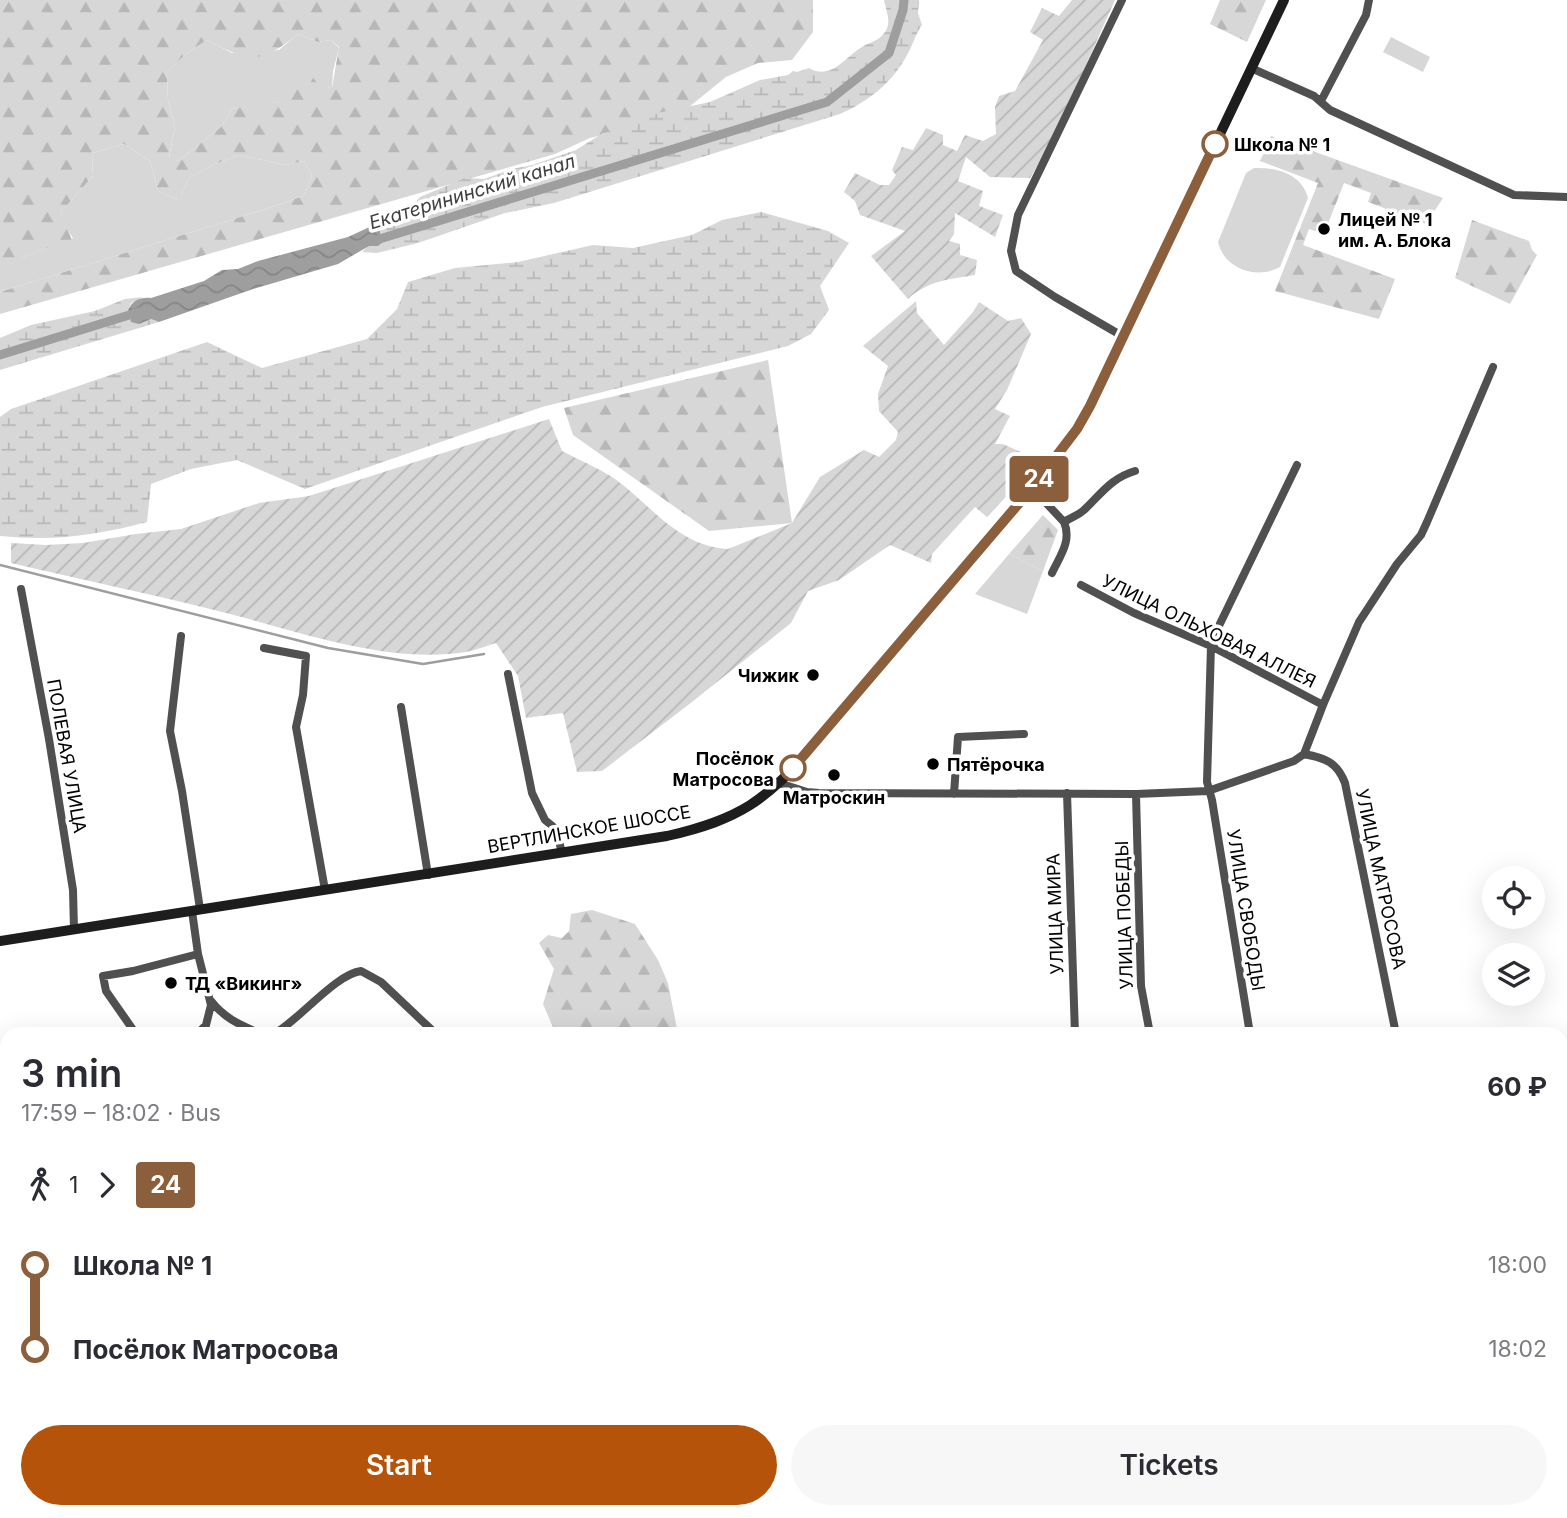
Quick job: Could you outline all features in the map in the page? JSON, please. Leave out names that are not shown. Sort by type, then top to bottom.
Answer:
[{"type":"main road","name":"ВЕРТЛИНСКОЕ ШОССЕ","points":[[0,941],[667,836],[710,825],[750,807],[779,783],[815,745],[1032,488],[1077,429],[1124,337],[1284,0]]},
{"type":"street","points":[[1122,0],[1018,215],[1011,251],[1016,271],[1124,337]]},
{"type":"street","points":[[1321,101],[1366,15],[1369,0]]},
{"type":"street","points":[[1251,68],[1321,101],[1330,110],[1514,195],[1567,197]]},
{"type":"street","points":[[779,783],[819,793],[1136,794],[1208,791],[1294,761],[1304,754],[1359,622],[1397,565],[1421,535],[1493,367]]},
{"type":"street","points":[[1211,646],[1214,634],[1297,465]]},
{"type":"street","points":[[1064,522],[1083,511],[1117,478],[1135,471]]},
{"type":"street","points":[[1032,488],[1064,522],[1068,532],[1067,541],[1052,573]]},
{"type":"street","name":"УЛИЦА ОЛЬХОВАЯ АЛЛЕЯ","points":[[1082,585],[1134,613],[1211,646],[1323,705]]},
{"type":"street","name":"ПОЛЕВАЯ УЛИЦА","points":[[21,589],[71,876],[75,930]]},
{"type":"street","points":[[181,636],[170,731],[182,791],[196,910],[198,954],[211,1001],[209,1017],[202,1027]]},
{"type":"street","name":"УЛИЦА СВОБОДЫ","points":[[1211,646],[1208,791],[1212,800],[1249,1027]]},
{"type":"street","points":[[264,648],[306,656],[303,695],[296,727],[325,890]]},
{"type":"street","points":[[508,674],[532,793],[545,820],[556,829],[562,853]]},
{"type":"street","points":[[401,707],[428,875]]},
{"type":"street","points":[[954,794],[958,737],[1024,734]]},
{"type":"street","name":"УЛИЦА МАТРОСОВА","points":[[1304,754],[1320,757],[1334,764],[1345,783],[1395,1027]]},
{"type":"street","name":"УЛИЦА МИРА","points":[[1067,793],[1075,1027]]},
{"type":"street","name":"УЛИЦА ПОБЕДЫ","points":[[1136,794],[1141,986],[1149,1027]]},
{"type":"street","points":[[131,1027],[106,991],[103,976],[198,954]]},
{"type":"street","points":[[285,1027],[346,976],[361,971],[382,982],[429,1027]]},
{"type":"street","points":[[211,1001],[222,1014],[244,1027]]},
{"type":"green space","points":[[0,0],[813,0],[813,32],[792,60],[758,63],[726,77],[689,107],[623,130],[590,138],[555,154],[0,314],[0,292],[303,196],[312,176],[304,161],[286,165],[239,155],[189,178],[179,200],[158,191],[150,161],[124,144],[92,153],[93,176],[61,212],[74,253],[50,247],[21,258],[0,258]],"holes":[[[298,34],[318,42],[331,40],[339,47],[332,88],[320,87],[312,76],[282,84],[278,102],[232,109],[221,127],[178,161],[169,157],[175,126],[168,101],[167,72],[187,53],[207,40],[234,53],[254,57],[274,51]]]},
{"type":"green space","points":[[884,0],[919,0],[918,13],[922,25],[901,65],[887,83],[861,103],[840,114],[554,203],[505,213],[418,243],[377,253],[362,252],[380,233],[381,225],[378,223],[410,208],[420,197],[465,178],[484,179],[532,165],[576,150],[603,133],[626,128],[643,118],[710,102],[760,80],[809,68],[824,72],[831,70],[885,32],[888,20]]},
{"type":"green space","points":[[1072,0],[1115,0],[1052,141],[1030,178],[990,177],[966,157],[958,181],[983,191],[979,206],[1003,215],[995,237],[955,213],[954,234],[949,241],[960,244],[960,255],[977,260],[975,275],[931,285],[908,299],[871,256],[905,231],[860,215],[855,201],[844,192],[855,173],[880,185],[889,185],[896,175],[892,170],[902,147],[913,150],[926,128],[943,135],[943,145],[957,151],[965,135],[983,141],[996,134],[995,107],[999,96],[1015,91],[1043,40],[1030,32],[1042,8],[1059,16]]},
{"type":"green space","points":[[1220,0],[1266,0],[1247,42],[1210,24]]},
{"type":"green space","points":[[298,34],[318,42],[331,40],[339,48],[332,88],[318,89],[277,102],[232,109],[221,127],[178,161],[169,158],[175,126],[168,101],[167,72],[187,53],[207,40],[232,53],[279,50]]},
{"type":"green space","points":[[1391,37],[1430,57],[1423,72],[1383,52]]},
{"type":"green space","points":[[1271,136],[1443,198],[1426,224],[1368,202],[1371,193],[1344,183],[1324,234],[1309,229],[1303,245],[1395,279],[1379,319],[1275,291],[1318,183],[1260,161]]},
{"type":"green space","points":[[124,144],[150,161],[158,191],[179,200],[189,178],[239,155],[286,165],[304,161],[312,176],[303,196],[0,292],[0,258],[21,258],[73,238],[66,228],[61,212],[93,176],[92,153]]},
{"type":"green space","points":[[1254,168],[1287,174],[1300,183],[1308,198],[1280,267],[1271,271],[1243,270],[1227,259],[1218,242],[1246,173]]},
{"type":"green space","points":[[761,212],[828,231],[849,243],[820,286],[829,310],[811,334],[788,346],[542,407],[305,489],[237,460],[191,469],[151,484],[147,522],[74,536],[0,536],[0,417],[11,409],[207,342],[262,368],[367,339],[397,309],[408,282],[455,268],[518,262],[593,245],[633,248],[692,235],[722,220]]},
{"type":"green space","points":[[1472,220],[1529,241],[1537,255],[1510,304],[1455,278]]},
{"type":"green space","points":[[143,297],[131,303],[128,310],[131,321],[151,319],[159,322],[0,370],[0,338],[31,325],[95,311],[125,299]]},
{"type":"green space","points":[[916,301],[917,313],[944,345],[979,302],[1008,321],[1021,318],[1031,334],[1007,390],[995,409],[1010,416],[995,444],[1003,444],[1032,457],[1036,465],[987,517],[975,507],[932,554],[931,563],[890,545],[839,580],[808,591],[791,623],[602,771],[577,772],[563,713],[526,718],[518,676],[496,643],[466,652],[435,655],[372,649],[11,563],[11,543],[83,543],[181,529],[259,503],[309,496],[549,419],[562,451],[615,479],[680,533],[694,541],[728,549],[792,523],[820,477],[864,450],[879,457],[896,440],[898,432],[879,411],[878,394],[888,366],[863,346]]},
{"type":"green space","points":[[768,360],[792,523],[709,531],[573,435],[564,408]]},
{"type":"green space","points":[[1043,515],[1058,530],[1043,571],[1009,554]]},
{"type":"green space","points":[[1009,554],[1043,571],[1027,614],[975,594]]},
{"type":"green space","points":[[592,910],[635,924],[658,960],[668,983],[677,1027],[553,1027],[543,1004],[554,969],[539,943],[548,935],[562,938],[569,931],[571,914]]},
{"type":"water","points":[[378,223],[385,240],[378,246],[369,246],[338,264],[253,289],[159,322],[151,319],[139,324],[131,322],[128,310],[137,300],[204,281],[222,270],[238,269],[348,237]]},
{"type":"waterway","name":"Екатерининский канал","points":[[373,241],[827,102],[889,53],[904,0]]},
{"type":"waterway","name":"Екатерининский канал","points":[[0,355],[139,312]]},
{"type":"waterway","points":[[0,565],[328,648],[423,664],[484,654]]},
{"type":"bus line","name":"24","points":[[793,768],[1032,488],[1077,429],[1215,144]]},
{"type":"place","name":"Школа № 1","points":[[1215,144]]},
{"type":"place","name":"Лицей № 1 им. А. Блока","points":[[1324,229]]},
{"type":"place","name":"Чижик","points":[[813,675]]},
{"type":"place","name":"Пятёрочка","points":[[933,764]]},
{"type":"place","name":"Посёлок Матросова","points":[[793,768]]},
{"type":"place","name":"Матроскин","points":[[834,775]]},
{"type":"place","name":"ТД «Викинг»","points":[[171,983]]}]
